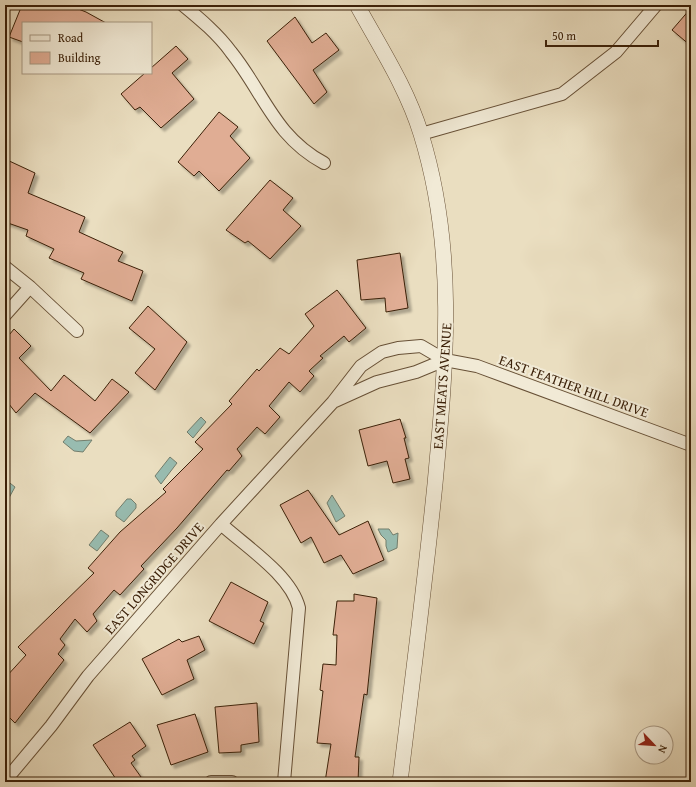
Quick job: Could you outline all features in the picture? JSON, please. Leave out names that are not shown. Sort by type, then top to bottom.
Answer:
[{"type":"street","points":[[183,5],[217,35],[231,51],[289,137],[304,151],[324,163]]},
{"type":"street","name":"EAST MEATS AVENUE","points":[[357,5],[398,77],[421,134],[434,183],[443,239],[447,295],[446,360],[430,536],[400,782]]},
{"type":"street","points":[[421,134],[562,94],[616,52],[656,5]]},
{"type":"street","points":[[5,267],[30,287],[77,330]]},
{"type":"street","points":[[5,315],[30,287]]},
{"type":"street","name":"EAST LONGRIDGE DRIVE","points":[[5,781],[51,726],[88,676],[221,524],[333,402],[361,366],[382,352],[398,348],[421,346],[446,360]]},
{"type":"street","name":"EAST LONGRIDGE DRIVE","points":[[333,402],[377,382],[416,372],[446,360]]},
{"type":"street","name":"EAST FEATHER HILL DRIVE","points":[[446,360],[477,366],[691,445]]},
{"type":"street","points":[[221,524],[272,569],[289,587],[298,603],[299,618],[284,782]]},
{"type":"street","points":[[211,782],[232,782]]},
{"type":"water","points":[[201,417],[206,422],[193,438],[187,432]]},
{"type":"water","points":[[68,436],[76,441],[92,440],[83,452],[74,451],[63,442]]},
{"type":"water","points":[[170,457],[177,463],[161,484],[155,476]]},
{"type":"water","points":[[6,480],[15,487],[5,505],[5,482]]},
{"type":"water","points":[[332,495],[345,516],[336,522],[327,503]]},
{"type":"water","points":[[127,499],[131,499],[136,504],[136,508],[124,522],[116,516],[116,512]]},
{"type":"water","points":[[378,529],[389,529],[393,535],[398,533],[397,548],[388,552],[386,540]]},
{"type":"water","points":[[101,530],[109,536],[97,551],[89,545]]},
{"type":"building","points":[[22,5],[68,5],[86,12],[104,22],[22,22],[22,42],[9,37]]},
{"type":"building","points":[[691,8],[691,46],[672,30]]},
{"type":"building","points":[[295,17],[312,43],[326,33],[339,50],[313,70],[327,92],[314,104],[267,41]]},
{"type":"building","points":[[176,46],[188,59],[172,73],[194,99],[161,128],[140,107],[135,110],[121,94],[144,74],[152,74],[152,67]]},
{"type":"building","points":[[219,112],[238,127],[230,136],[250,158],[219,191],[199,171],[194,176],[178,162]]},
{"type":"building","points":[[5,159],[35,173],[28,193],[85,217],[79,232],[123,252],[118,261],[143,271],[132,301],[81,279],[84,273],[49,258],[54,249],[26,236],[28,230],[5,222]]},
{"type":"building","points":[[270,180],[293,198],[283,210],[301,226],[270,259],[248,241],[245,243],[226,230]]},
{"type":"building","points":[[400,253],[408,308],[386,312],[385,298],[361,300],[357,260]]},
{"type":"building","points":[[337,290],[366,328],[349,342],[344,336],[320,356],[323,358],[309,371],[314,376],[300,392],[289,382],[269,406],[280,417],[265,434],[257,427],[237,449],[242,456],[229,471],[227,470],[177,528],[141,566],[144,569],[120,595],[114,590],[93,614],[97,621],[87,632],[75,619],[60,639],[65,645],[58,654],[64,660],[15,723],[5,713],[5,678],[26,655],[18,647],[94,573],[88,568],[120,532],[166,492],[163,489],[203,449],[195,442],[232,404],[229,401],[257,369],[259,371],[280,348],[289,354],[314,326],[305,314]]},
{"type":"building","points":[[148,306],[187,342],[155,390],[135,373],[155,349],[129,328]]},
{"type":"building","points":[[14,329],[31,346],[19,358],[51,391],[64,375],[95,401],[112,379],[129,392],[90,433],[35,393],[16,413],[5,399],[5,340]]},
{"type":"building","points":[[400,419],[406,438],[404,438],[409,458],[405,459],[410,479],[393,483],[387,461],[368,466],[359,430]]},
{"type":"building","points":[[308,490],[339,535],[368,521],[384,560],[353,574],[341,555],[324,563],[311,537],[301,543],[280,505]]},
{"type":"building","points":[[231,582],[268,602],[260,621],[264,623],[254,644],[209,621]]},
{"type":"building","points":[[354,594],[377,598],[367,695],[364,694],[355,757],[359,757],[358,782],[325,782],[331,744],[317,743],[323,691],[320,690],[323,664],[336,665],[337,635],[333,635],[337,601],[354,601]]},
{"type":"building","points":[[199,636],[205,650],[187,660],[194,679],[162,695],[142,659],[179,639],[182,642]]},
{"type":"building","points":[[257,703],[259,742],[241,745],[241,752],[219,753],[215,707]]},
{"type":"building","points":[[195,714],[208,752],[171,765],[157,725]]},
{"type":"building","points":[[130,722],[146,746],[132,756],[135,760],[131,763],[141,777],[134,782],[118,782],[93,745]]}]
